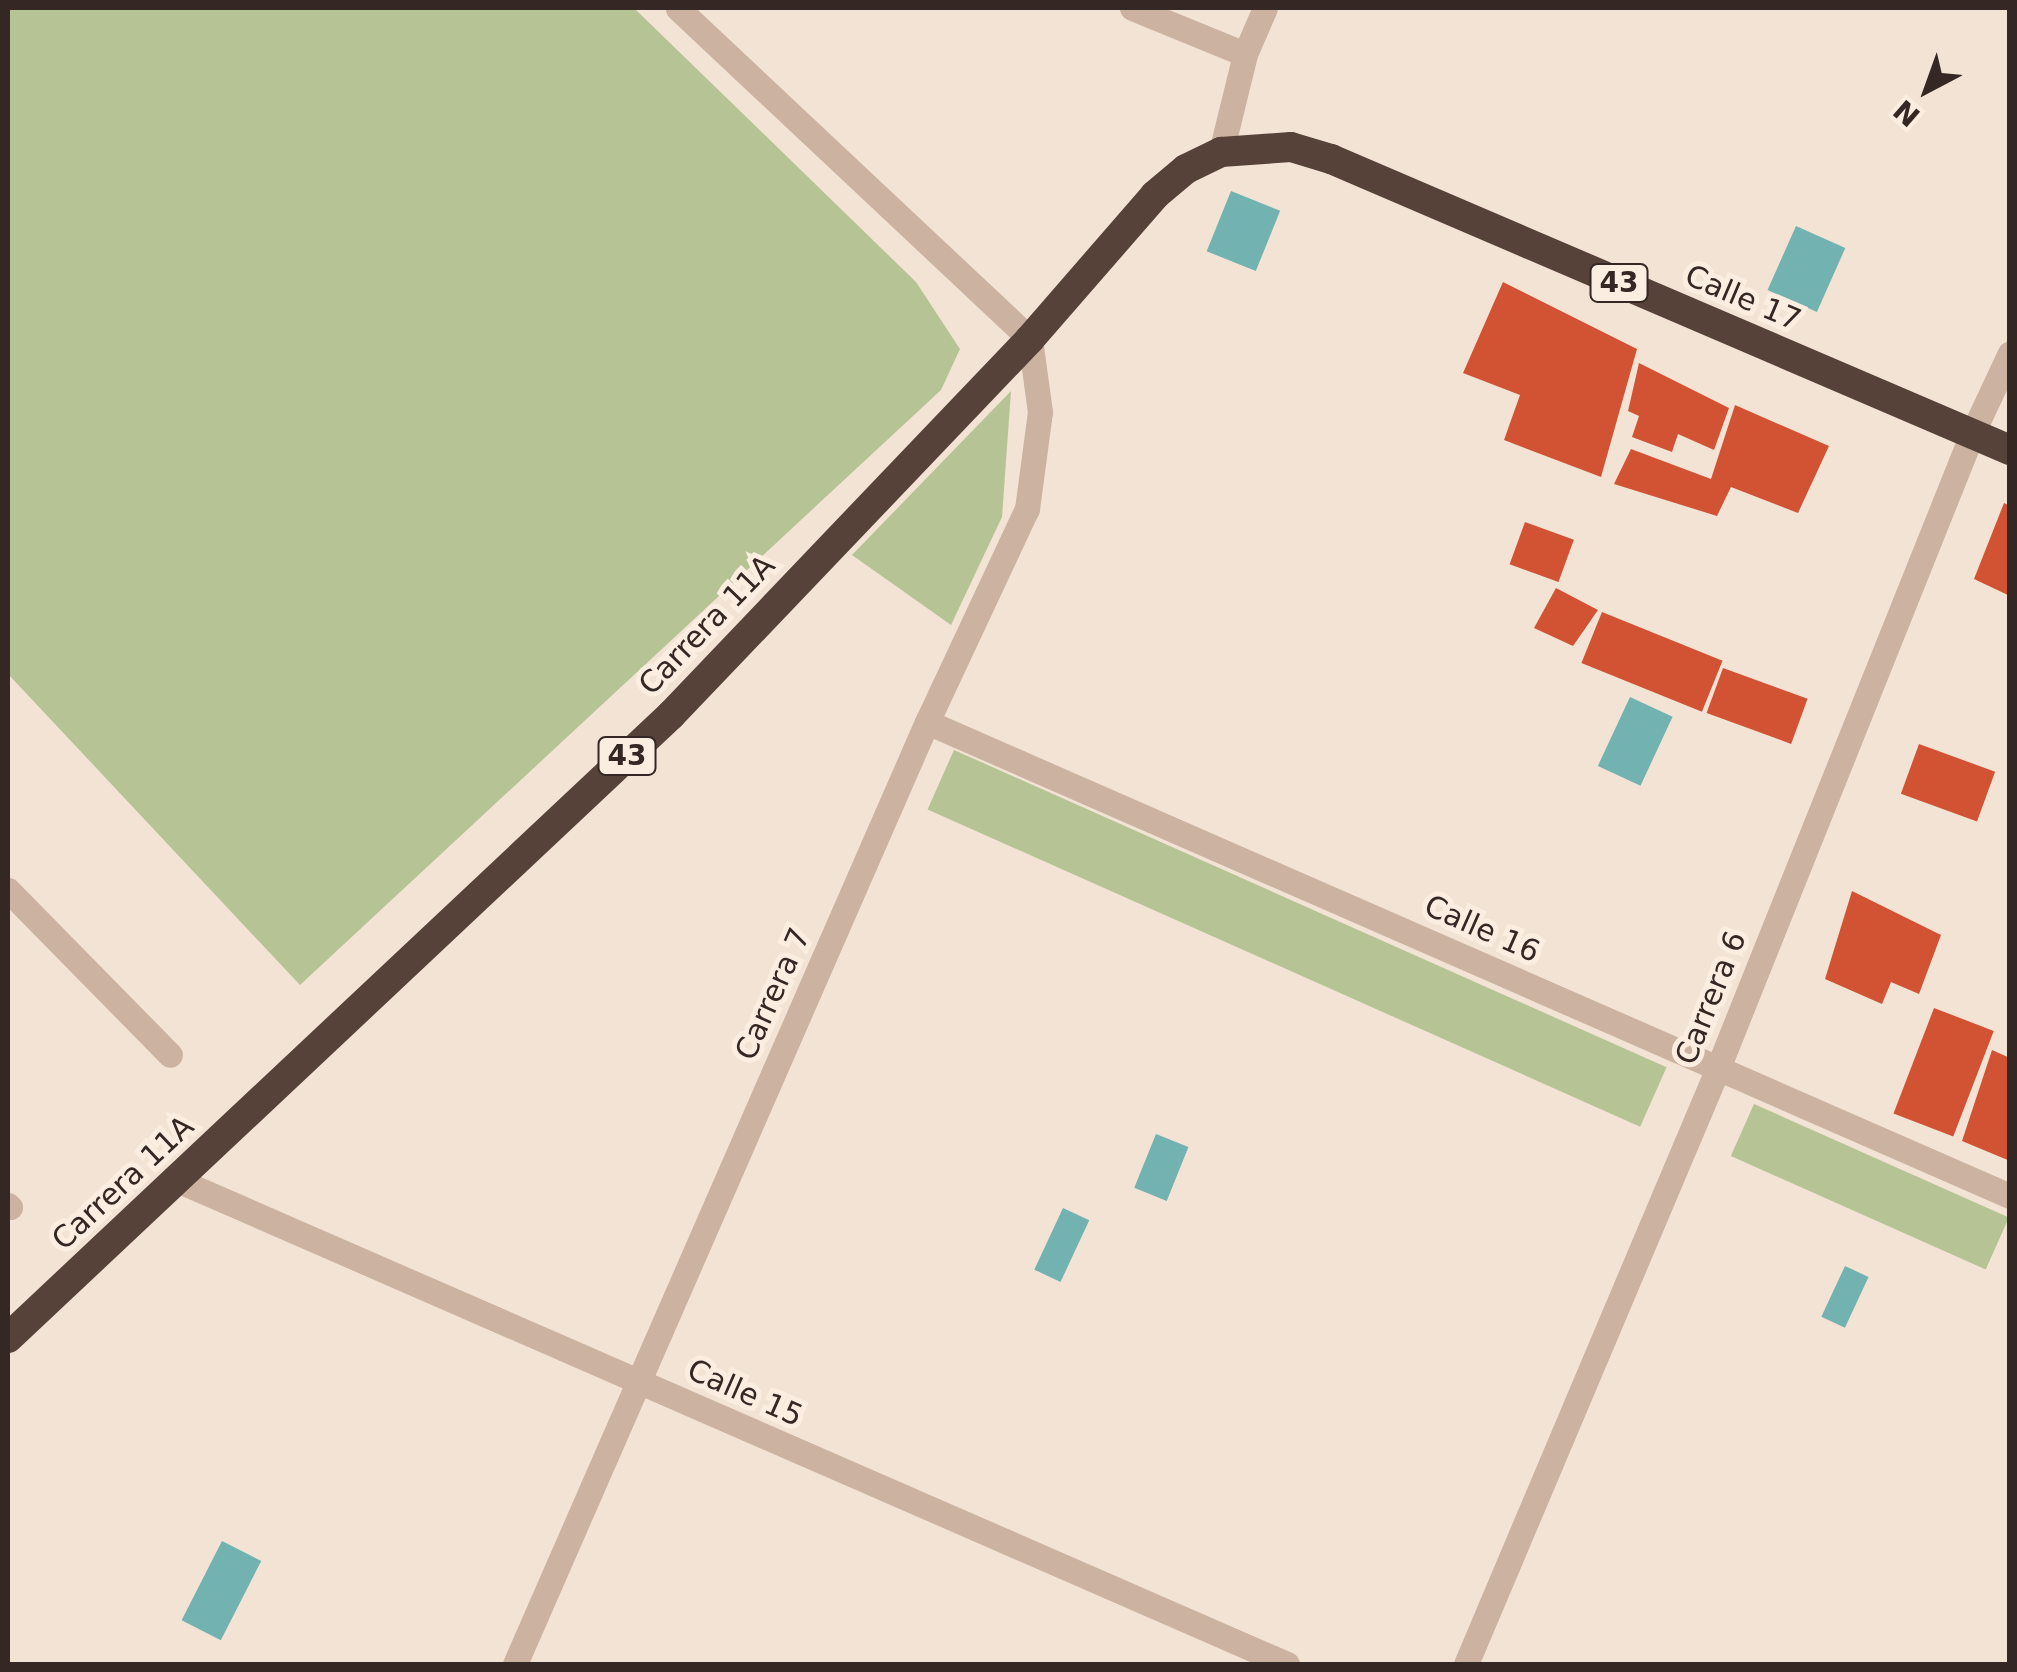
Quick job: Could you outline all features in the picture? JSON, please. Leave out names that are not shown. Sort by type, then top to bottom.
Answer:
[{"type":"highway","name":"Calle 17","points":[[1222,152],[1291,147],[1331,160],[2010,450]]},
{"type":"highway","name":"Carrera 11A","points":[[8,1338],[671,714],[1030,339],[1156,195],[1186,169],[1222,152]]},
{"type":"street","points":[[678,8],[1030,339]]},
{"type":"street","points":[[1132,8],[1244,54]]},
{"type":"street","points":[[1222,152],[1244,54],[1265,8]]},
{"type":"street","name":"Carrera 7","points":[[515,1664],[928,722],[1027,509],[1040,412],[1030,339]]},
{"type":"street","name":"Carrera 6","points":[[1466,1664],[1718,1068],[1972,434],[2010,353]]},
{"type":"street","name":"Calle 16","points":[[928,722],[2010,1196]]},
{"type":"street","points":[[8,890],[170,1055]]},
{"type":"street","name":"Calle 15","points":[[177,1180],[1287,1664]]},
{"type":"green space","points":[[8,8],[634,8],[916,282],[960,349],[941,390],[300,985],[8,674]]},
{"type":"green space","points":[[1011,391],[1002,517],[951,625],[852,555]]},
{"type":"green space","points":[[954,750],[1667,1067],[1640,1127],[928,809]]},
{"type":"green space","points":[[1754,1104],[2009,1217],[1986,1270],[1731,1156]]},
{"type":"water","points":[[1231,191],[1280,211],[1256,271],[1207,251]]},
{"type":"water","points":[[1796,226],[1845,248],[1817,312],[1768,290]]},
{"type":"water","points":[[1630,697],[1673,717],[1640,786],[1598,766]]},
{"type":"water","points":[[1156,1134],[1188,1147],[1167,1201],[1134,1188]]},
{"type":"water","points":[[1063,1208],[1089,1220],[1061,1282],[1034,1270]]},
{"type":"water","points":[[1845,1266],[1869,1277],[1845,1328],[1821,1317]]},
{"type":"water","points":[[222,1541],[261,1561],[221,1640],[182,1620]]},
{"type":"building","points":[[1503,282],[1637,349],[1601,477],[1504,440],[1520,395],[1463,373]]},
{"type":"building","points":[[1639,363],[1729,408],[1714,450],[1678,434],[1672,452],[1632,437],[1639,416],[1628,411]]},
{"type":"building","points":[[1735,405],[1829,446],[1798,513],[1731,487],[1717,516],[1614,484],[1631,449],[1711,479]]},
{"type":"building","points":[[2004,503],[2010,506],[2010,596],[1974,579]]},
{"type":"building","points":[[1525,522],[1574,540],[1558,582],[1510,564]]},
{"type":"building","points":[[1556,588],[1598,610],[1573,646],[1534,628]]},
{"type":"building","points":[[1602,612],[1723,661],[1702,712],[1581,663]]},
{"type":"building","points":[[1723,668],[1808,699],[1791,744],[1707,713]]},
{"type":"building","points":[[1919,744],[1995,772],[1977,822],[1901,794]]},
{"type":"building","points":[[1852,891],[1941,935],[1919,994],[1891,982],[1882,1004],[1825,979]]},
{"type":"building","points":[[1934,1008],[1994,1031],[1953,1136],[1894,1113]]},
{"type":"building","points":[[1992,1050],[2010,1058],[2010,1161],[1962,1141]]}]
